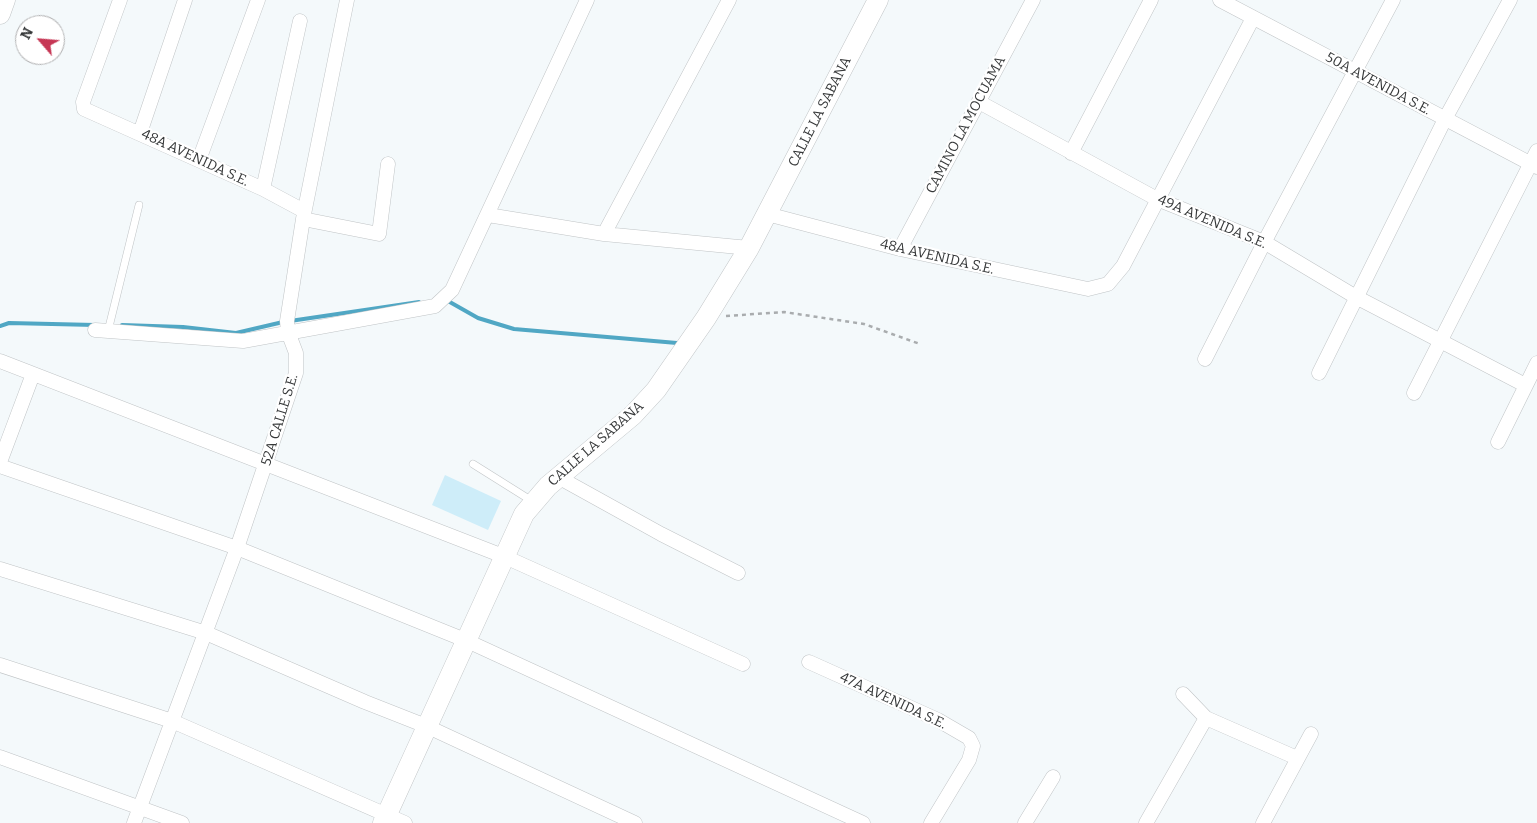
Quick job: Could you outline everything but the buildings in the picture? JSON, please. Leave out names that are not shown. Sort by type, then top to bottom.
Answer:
[{"type":"street","points":[[0,14],[5,0]]},
{"type":"street","name":"48A AVENIDA S.E.","points":[[120,0],[83,102],[84,109],[263,189],[303,215],[379,234],[388,164]]},
{"type":"street","points":[[140,133],[185,0]]},
{"type":"street","points":[[199,160],[258,0]]},
{"type":"street","name":"52A CALLE S.E.","points":[[134,823],[237,548],[296,373],[296,353],[288,332],[287,321],[303,215],[346,0]]},
{"type":"street","points":[[101,330],[243,342],[288,332],[435,306],[452,290],[587,0]]},
{"type":"street","points":[[604,234],[729,0]]},
{"type":"street","name":"CALLE LA SABANA","points":[[384,819],[503,556],[524,514],[558,477],[633,415],[656,390],[706,318],[749,248],[878,0]]},
{"type":"street","name":"CAMINO LA MOCUAMA","points":[[900,249],[1033,0]]},
{"type":"street","points":[[1071,153],[1152,0]]},
{"type":"street","name":"50A AVENIDA S.E.","points":[[1220,0],[1445,119],[1535,161]]},
{"type":"street","points":[[1205,359],[1264,242],[1393,0]]},
{"type":"street","points":[[1319,373],[1445,119],[1510,0]]},
{"type":"street","points":[[1157,199],[1253,18]]},
{"type":"street","points":[[263,189],[300,21]]},
{"type":"street","name":"49A AVENIDA S.E.","points":[[979,102],[1157,199],[1264,242],[1356,297],[1525,385]]},
{"type":"street","points":[[1414,393],[1535,161]]},
{"type":"street","name":"48A AVENIDA S.E.","points":[[767,214],[900,249],[1088,289],[1108,284],[1123,266],[1157,199]]},
{"type":"street","points":[[488,215],[604,234],[749,248]]},
{"type":"street","points":[[0,361],[266,466],[503,556],[742,664]]},
{"type":"street","points":[[1498,442],[1537,363]]},
{"type":"street","points":[[0,462],[33,374]]},
{"type":"street","points":[[0,466],[237,548],[465,640],[863,823]]},
{"type":"street","points":[[558,477],[661,534],[738,573]]},
{"type":"street","points":[[0,569],[206,633],[364,702],[426,726],[632,822]]},
{"type":"street","name":"47A AVENIDA S.E.","points":[[809,662],[938,720],[969,738],[973,746],[969,760],[931,823]]},
{"type":"street","points":[[0,665],[172,721],[384,819],[404,823]]},
{"type":"street","points":[[1183,694],[1206,718],[1297,758]]},
{"type":"street","points":[[1146,823],[1206,718]]},
{"type":"street","points":[[1263,823],[1311,734]]},
{"type":"street","points":[[0,757],[140,806],[182,823]]},
{"type":"street","points":[[1025,823],[1053,777]]},
{"type":"lane","points":[[101,330],[139,205]]},
{"type":"lane","points":[[473,464],[533,502]]},
{"type":"path","points":[[706,318],[784,312],[864,324],[920,344]]},
{"type":"shaded area","points":[[445,475],[501,501],[488,530],[432,505]]},
{"type":"waterway","points":[[448,301],[478,318],[514,329],[677,343]]},
{"type":"waterway","points":[[290,321],[419,302]]},
{"type":"waterway","points":[[122,325],[183,327],[236,333],[283,322]]},
{"type":"waterway","points":[[0,326],[9,323],[95,325]]}]
